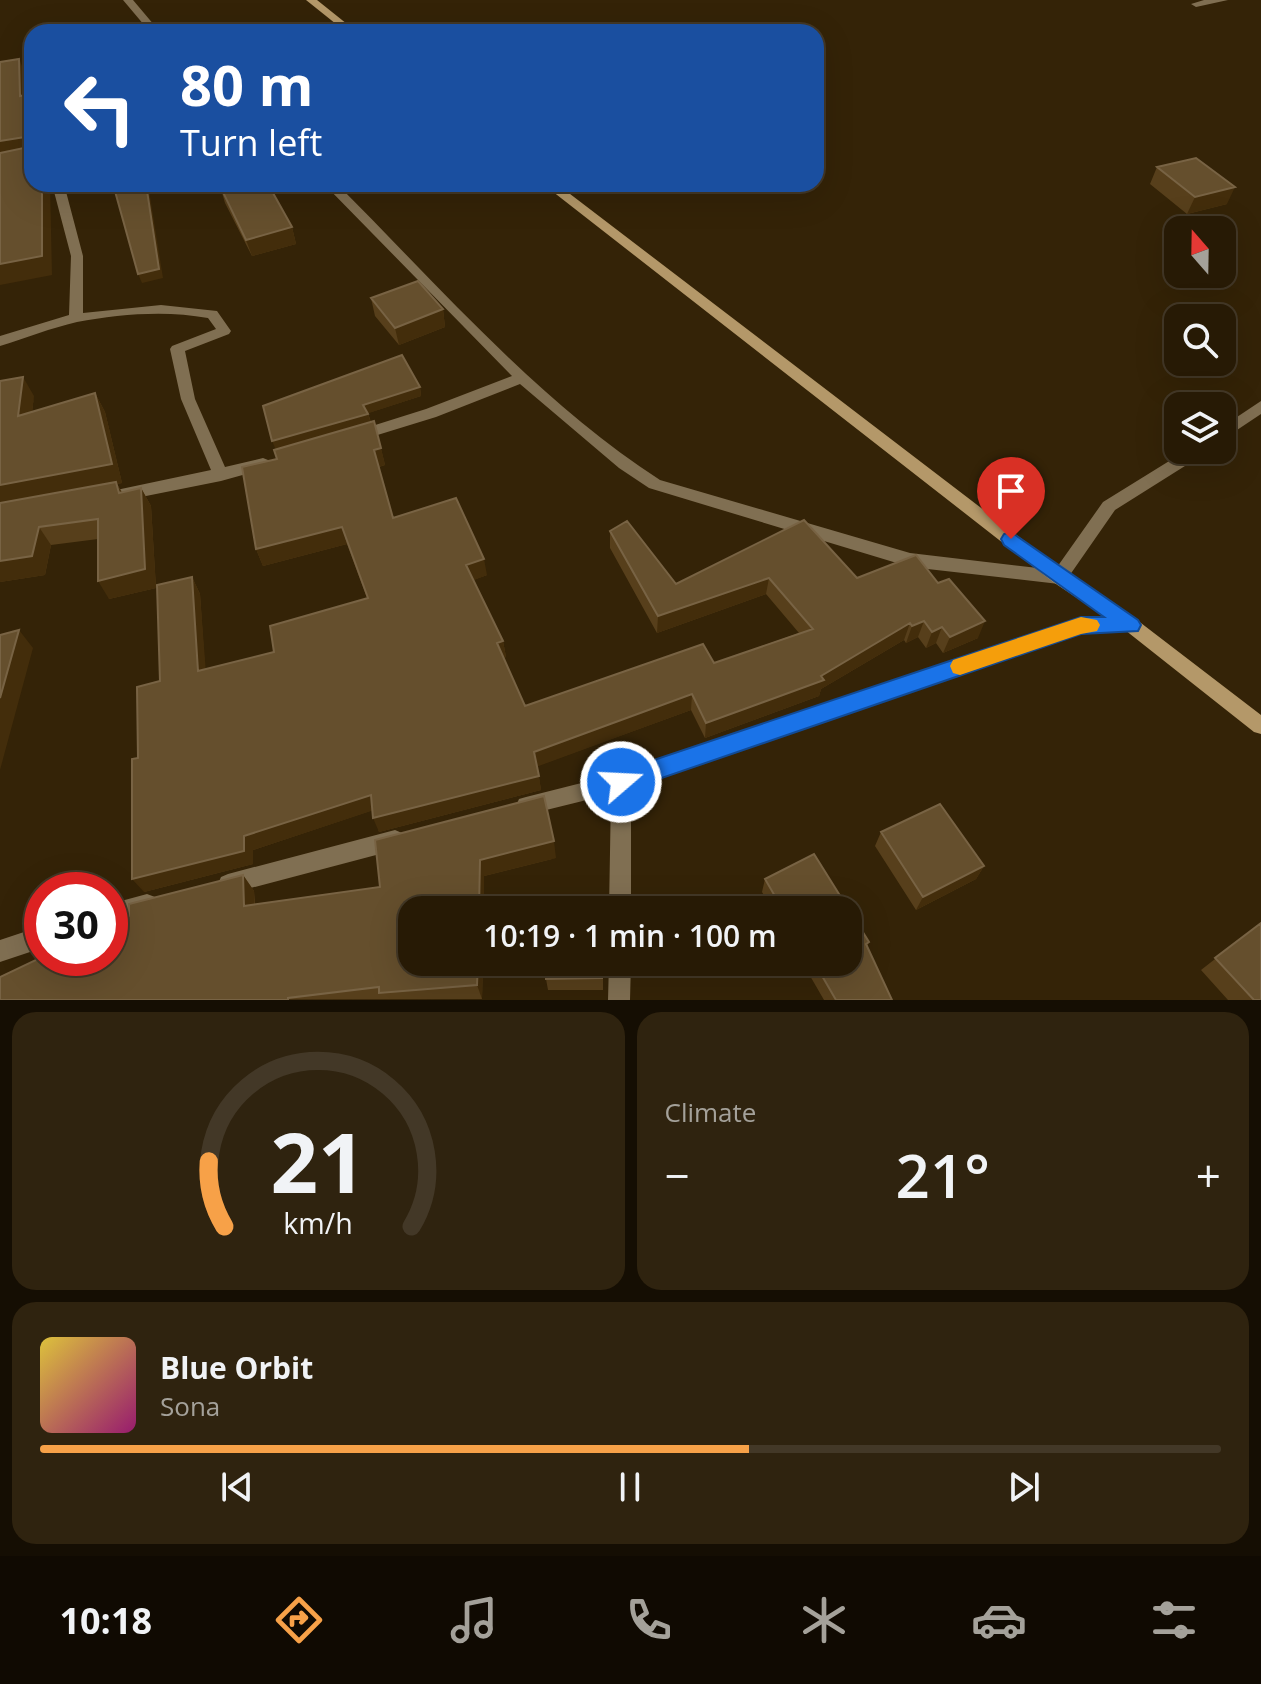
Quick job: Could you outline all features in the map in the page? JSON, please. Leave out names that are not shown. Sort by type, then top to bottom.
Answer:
[{"type":"main road","points":[[311,0],[342,24]]},
{"type":"main road","points":[[559,192],[1059,577],[1131,625],[1261,726]]},
{"type":"street","points":[[128,0],[148,24]]},
{"type":"street","points":[[1196,4],[1223,0]]},
{"type":"street","points":[[60,192],[77,256],[76,318]]},
{"type":"street","points":[[338,192],[522,378],[624,464],[655,484],[910,560],[1059,577],[1109,506],[1176,464]]},
{"type":"street","points":[[0,341],[76,318],[161,308],[212,314],[224,331],[177,349],[188,399],[221,475]]},
{"type":"street","points":[[338,442],[431,413],[522,378]]},
{"type":"street","points":[[1236,425],[1261,406]]},
{"type":"street","points":[[103,498],[221,475],[284,458]]},
{"type":"street","points":[[514,809],[621,782],[1081,625],[1131,625]]},
{"type":"street","points":[[620,896],[621,782]]},
{"type":"street","points":[[211,888],[408,837]]},
{"type":"street","points":[[128,910],[165,900]]},
{"type":"street","points":[[0,951],[24,943]]},
{"type":"street","points":[[619,1000],[620,976]]},
{"type":"building","points":[[19,59],[20,96],[24,95],[24,137],[0,141],[0,62]]},
{"type":"building","points":[[24,148],[24,192],[42,192],[42,256],[0,264],[0,153]]},
{"type":"building","points":[[1196,158],[1235,187],[1195,197],[1157,167]]},
{"type":"building","points":[[115,192],[147,192],[159,269],[138,274]]},
{"type":"building","points":[[223,192],[272,192],[292,227],[246,240]]},
{"type":"building","points":[[418,281],[443,309],[395,328],[371,298]]},
{"type":"building","points":[[402,355],[420,387],[363,405],[368,414],[272,441],[263,406]]},
{"type":"building","points":[[23,377],[18,416],[95,393],[112,464],[0,485],[0,381]]},
{"type":"building","points":[[374,421],[381,448],[374,450],[393,518],[456,498],[484,559],[466,565],[503,641],[497,643],[525,706],[703,644],[714,663],[813,629],[769,578],[658,616],[610,531],[627,521],[676,584],[804,520],[857,578],[916,555],[938,583],[949,579],[985,621],[950,637],[942,627],[932,632],[924,621],[912,626],[910,623],[821,676],[824,680],[706,723],[692,694],[534,752],[539,776],[373,818],[371,795],[244,836],[244,851],[132,879],[132,759],[138,758],[137,687],[160,681],[157,585],[192,577],[198,671],[274,652],[270,626],[368,598],[342,527],[256,549],[242,467],[277,459],[274,450]]},
{"type":"building","points":[[116,482],[119,493],[141,488],[145,569],[98,581],[98,519],[39,527],[32,556],[0,561],[0,503]]},
{"type":"building","points":[[19,630],[0,698],[0,635]]},
{"type":"building","points":[[544,796],[554,841],[480,860],[479,896],[398,896],[398,976],[477,976],[477,985],[379,993],[379,987],[288,1000],[0,1000],[0,977],[24,966],[24,976],[128,976],[129,904],[243,875],[244,906],[380,887],[375,840]]},
{"type":"building","points":[[940,804],[984,866],[923,897],[881,832]]},
{"type":"building","points":[[814,854],[840,896],[775,896],[765,879]]},
{"type":"building","points":[[1261,923],[1261,1000],[1254,1000],[1215,958]]},
{"type":"building","points":[[862,931],[892,1000],[836,1000],[822,976],[862,976]]},
{"type":"building","points":[[546,976],[602,976],[602,978],[546,979]]},
{"type":"slow traffic","points":[[960,666],[1081,625],[1090,625]]},
{"type":"route","points":[[621,782],[1081,625],[1131,625],[1059,577],[1011,539]]}]
